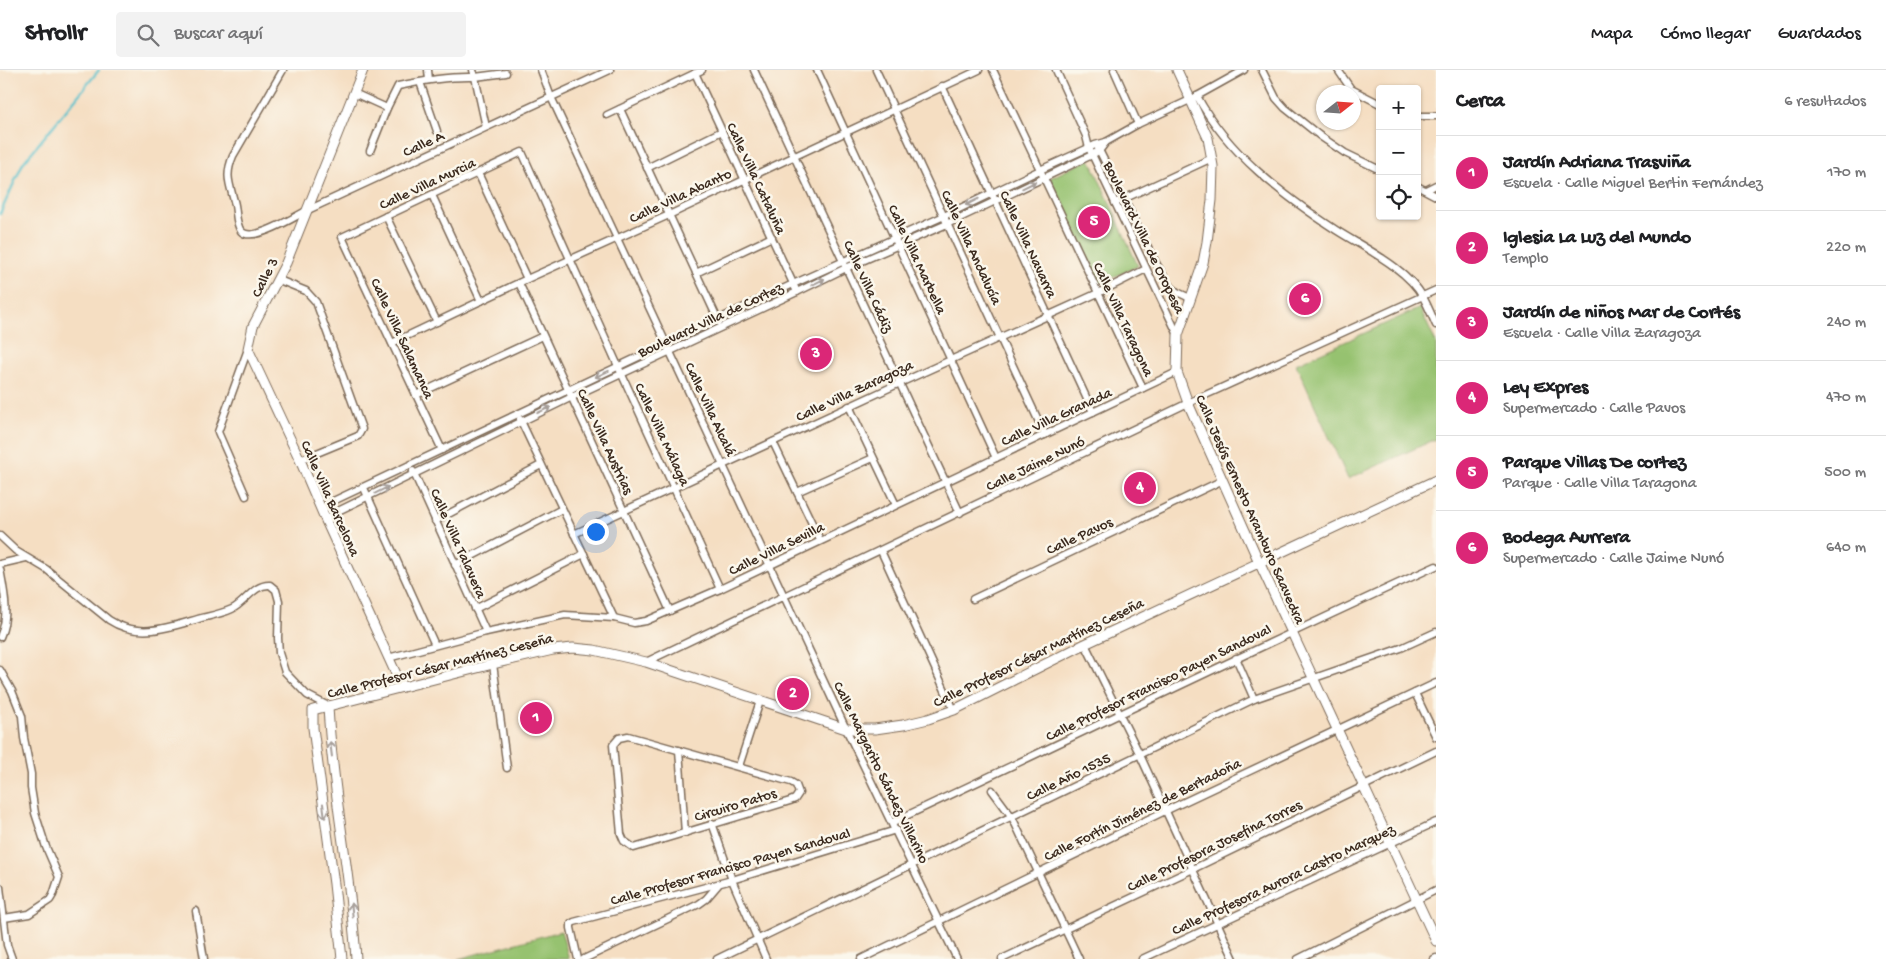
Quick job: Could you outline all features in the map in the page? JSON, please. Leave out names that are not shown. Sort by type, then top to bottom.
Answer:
[{"type":"street","name":"Calle A","points":[[284,70],[253,119],[227,171],[238,223],[242,232],[246,234],[252,235],[267,231],[308,210],[610,70]]},
{"type":"street","name":"Calle 3","points":[[246,496],[218,432],[248,349],[253,326],[279,280],[363,70]]},
{"type":"street","points":[[428,70],[428,80]]},
{"type":"street","name":"Calle Villa Alcalá","points":[[541,70],[551,97],[784,596]]},
{"type":"street","name":"Calle Villa Cádiz","points":[[754,70],[960,513]]},
{"type":"street","name":"Calle Villa Marbella","points":[[817,70],[996,458]]},
{"type":"street","name":"Calle Villa Andalucía","points":[[876,70],[1045,435]]},
{"type":"street","name":"Calle Villa Abanto","points":[[392,343],[528,278],[669,215],[979,70]]},
{"type":"street","name":"Calle Villa Taragona","points":[[993,70],[1143,388]]},
{"type":"street","points":[[1056,70],[1086,136]]},
{"type":"street","points":[[1114,70],[1138,124]]},
{"type":"street","name":"Calle Jesús Ernesto Aramburo Saavedra","points":[[1177,70],[1194,98],[1208,138],[1212,158],[1212,200],[1208,242],[1203,263],[1178,335],[1177,372],[1188,403],[1259,562],[1436,941]]},
{"type":"street","name":"Boulevard Villa de Cortez","points":[[327,523],[336,512],[521,421],[846,268],[947,224],[1044,178],[1138,124],[1194,98],[1244,70]]},
{"type":"street","points":[[1262,70],[1276,98],[1285,108],[1345,153],[1376,168]]},
{"type":"street","points":[[1338,70],[1352,89],[1376,102]]},
{"type":"street","points":[[607,115],[698,72]]},
{"type":"street","name":"Calle Villa Cataluña","points":[[698,72],[722,131],[798,292]]},
{"type":"street","points":[[370,152],[387,108],[398,86],[474,74],[506,73]]},
{"type":"street","points":[[474,74],[486,127]]},
{"type":"street","points":[[420,82],[437,131]]},
{"type":"street","name":"Calle Villa Navarra","points":[[942,86],[1093,412]]},
{"type":"street","points":[[354,93],[387,108]]},
{"type":"street","points":[[1194,98],[1259,174],[1335,229],[1389,263],[1406,277],[1423,296],[1436,325]]},
{"type":"street","points":[[620,109],[722,328]]},
{"type":"street","points":[[1421,116],[1436,116]]},
{"type":"street","points":[[647,168],[722,131]]},
{"type":"street","name":"Boulevard Villa de Oropesa","points":[[1086,136],[1098,148],[1169,285],[1177,292],[1190,298]]},
{"type":"street","name":"Boulevard Villa de Oropesa","points":[[1086,136],[1090,152],[1178,335]]},
{"type":"street","name":"Calle Villa Murcia","points":[[342,237],[522,152]]},
{"type":"street","name":"Calle Villa Málaga","points":[[522,152],[720,589]]},
{"type":"street","name":"Boulevard Villa de Cortez","points":[[323,514],[329,503],[364,488],[568,389],[1040,170],[1090,152]]},
{"type":"street","points":[[1115,203],[1212,158]]},
{"type":"street","points":[[478,173],[528,278]]},
{"type":"street","points":[[1426,190],[1436,186]]},
{"type":"street","points":[[1421,188],[1436,196]]},
{"type":"street","points":[[432,195],[481,301]]},
{"type":"street","points":[[386,216],[437,322]]},
{"type":"street","name":"Calle Villa Salamanca","points":[[342,237],[442,450]]},
{"type":"street","points":[[696,273],[772,237]]},
{"type":"street","name":"Calle Villa Zaragoza","points":[[574,534],[900,382],[1049,316],[1146,269]]},
{"type":"street","points":[[279,280],[306,291],[316,302],[362,430],[358,436],[300,460]]},
{"type":"street","name":"Calle Villa Austrias","points":[[519,283],[670,610]]},
{"type":"street","name":"Calle Jaime Nunó","points":[[646,662],[1188,403],[1436,290]]},
{"type":"street","points":[[416,395],[543,336]]},
{"type":"street","name":"Calle Villa Barcelona","points":[[248,349],[402,687]]},
{"type":"street","name":"Calle Villa Granada","points":[[946,482],[1177,372]]},
{"type":"street","points":[[849,406],[896,504]]},
{"type":"street","points":[[388,658],[486,632],[565,614],[614,618],[518,413]]},
{"type":"street","points":[[774,442],[820,540]]},
{"type":"street","points":[[797,492],[873,458]]},
{"type":"street","points":[[435,520],[542,465]]},
{"type":"street","name":"Calle Villa Talavera","points":[[410,466],[486,632]]},
{"type":"street","name":"Calle Pavos","points":[[973,599],[1223,480]]},
{"type":"street","name":"Calle Profesor César Martínez Ceseña","points":[[313,710],[492,664],[553,650],[573,648],[594,650],[646,662],[846,729],[875,729],[904,725],[928,720],[954,710],[1085,644],[1436,480]]},
{"type":"street","name":"Calle Villa Sevilla","points":[[614,618],[640,622],[670,610],[720,589],[896,504],[946,482]]},
{"type":"street","points":[[364,488],[435,645]]},
{"type":"street","points":[[455,565],[562,509]]},
{"type":"street","points":[[0,536],[26,558],[46,569],[119,627],[144,631],[159,630],[232,609],[261,586],[270,585],[276,590],[279,601],[277,630],[281,665],[290,679],[307,695],[328,706],[330,743],[349,884],[356,959]]},
{"type":"street","points":[[881,551],[954,710]]},
{"type":"street","points":[[475,609],[584,554]]},
{"type":"street","points":[[0,564],[26,558]]},
{"type":"street","name":"Calle Profesor Francisco Payen Sandoval","points":[[892,822],[1121,715],[1291,632],[1436,566]]},
{"type":"street","points":[[0,569],[5,620],[0,638]]},
{"type":"street","name":"Calle Margarito Sández Villarino","points":[[784,596],[957,959]]},
{"type":"street","name":"Calle Año 1535","points":[[717,959],[757,938],[1254,700],[1401,648],[1436,632]]},
{"type":"street","points":[[1085,644],[1140,755],[1234,959]]},
{"type":"street","points":[[1236,658],[1254,700]]},
{"type":"street","points":[[492,664],[507,768]]},
{"type":"street","points":[[0,670],[12,691],[22,716],[34,813],[59,877],[50,900],[28,914],[4,918]]},
{"type":"street","name":"Calle Fortín Jiménez de Bertadoña","points":[[860,959],[1165,811],[1436,683]]},
{"type":"street","points":[[1415,693],[1436,737]]},
{"type":"street","points":[[307,695],[313,710],[313,728],[342,959]]},
{"type":"street","points":[[739,766],[760,700]]},
{"type":"street","name":"Circuiro Patos","points":[[628,736],[679,750],[794,783],[799,788],[799,793],[790,801],[712,824],[641,848],[634,848],[624,841],[621,834],[613,744],[619,738],[628,736]]},
{"type":"street","points":[[679,750],[685,833]]},
{"type":"street","name":"Calle Profesora Josefina Torres","points":[[1002,959],[1436,751]]},
{"type":"street","points":[[992,790],[1012,817],[1079,959]]},
{"type":"street","name":"Calle Profesora Aurora Castro Marquez","points":[[1142,959],[1436,822]]},
{"type":"street","points":[[712,824],[732,880],[766,959]]},
{"type":"street","name":"Calle Profesor Francisco Payen Sandoval","points":[[578,959],[572,924],[574,922],[719,884],[896,830]]},
{"type":"street","points":[[334,884],[349,884]]},
{"type":"street","points":[[584,959],[699,904],[719,884]]},
{"type":"street","points":[[0,888],[7,945],[12,959]]},
{"type":"street","points":[[1298,959],[1436,890]]},
{"type":"street","points":[[196,911],[204,959]]},
{"type":"green space","points":[[1090,159],[1138,266],[1098,284],[1050,178]]},
{"type":"green space","points":[[1420,308],[1436,343],[1436,439],[1348,479],[1296,364]]},
{"type":"green space","points":[[561,931],[569,959],[458,959]]},
{"type":"waterway","points":[[0,214],[23,163],[99,70]]},
{"type":"place","name":"Parque Villas De cortez","points":[[1094,222]]},
{"type":"place","name":"Bodega Aurrera","points":[[1305,299]]},
{"type":"place","name":"Jardín de niños Mar de Cortés","points":[[816,354]]},
{"type":"place","name":"Ley Expres","points":[[1140,488]]},
{"type":"place","name":"Iglesia La Luz del Mundo","points":[[793,694]]},
{"type":"place","name":"Jardín Adriana Trasviña","points":[[536,718]]}]
